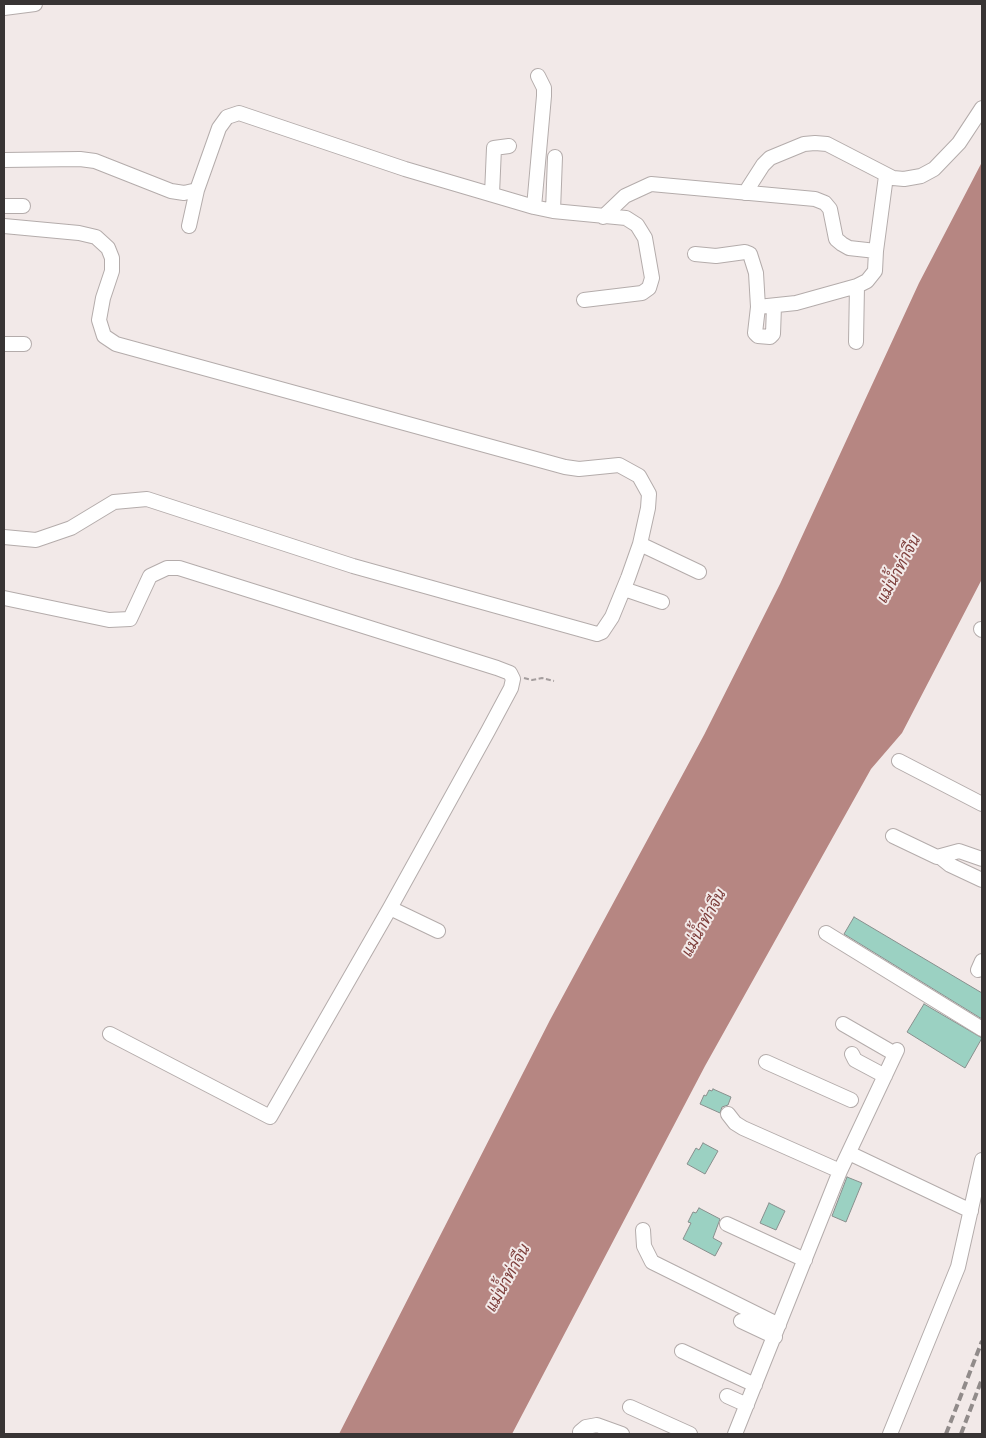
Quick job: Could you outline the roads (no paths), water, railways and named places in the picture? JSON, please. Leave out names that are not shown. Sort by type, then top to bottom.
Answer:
[{"type":"street","points":[[4,8],[35,4]]},
{"type":"street","points":[[534,207],[544,96],[544,88],[538,76]]},
{"type":"street","points":[[745,193],[763,164],[770,158],[780,152],[809,143],[827,144],[886,176],[904,179],[921,176],[934,169],[969,132],[982,108]]},
{"type":"street","points":[[189,226],[197,190],[219,128],[227,117],[240,113],[405,169],[534,207],[603,217],[626,218],[637,225],[645,238],[652,278],[650,288],[642,293],[584,300]]},
{"type":"street","points":[[492,194],[494,148],[509,146]]},
{"type":"street","points":[[553,211],[554,157]]},
{"type":"street","points":[[4,160],[80,159],[95,161],[170,191],[184,193],[197,190]]},
{"type":"street","points":[[758,307],[808,301],[858,286],[867,281],[875,271],[886,176]]},
{"type":"street","points":[[603,217],[625,196],[651,184],[815,199],[825,203],[830,209],[836,239],[849,248],[876,251]]},
{"type":"street","points":[[4,206],[23,206]]},
{"type":"street","points":[[4,226],[79,233],[96,237],[108,248],[112,258],[112,271],[103,298],[99,320],[104,336],[116,344],[565,467],[579,469],[619,465],[632,470],[639,476],[649,494],[648,508],[639,548],[606,628],[597,634],[591,634],[344,563],[147,499],[114,502],[70,528],[36,540],[4,537]]},
{"type":"street","points":[[696,254],[716,256],[745,252],[750,254],[756,273],[758,307],[756,333],[761,337],[770,337],[774,329],[774,306]]},
{"type":"street","points":[[856,342],[858,286]]},
{"type":"street","points":[[4,344],[24,344]]},
{"type":"street","points":[[639,548],[698,572]]},
{"type":"street","points":[[4,598],[109,620],[130,619],[150,576],[166,568],[179,568],[510,673],[513,682],[390,908],[270,1117],[110,1034]]},
{"type":"street","points":[[626,583],[662,602]]},
{"type":"street","points":[[899,761],[982,804]]},
{"type":"street","points":[[893,836],[940,857],[950,865],[982,880]]},
{"type":"street","points":[[940,857],[959,851],[982,859]]},
{"type":"street","points":[[390,908],[438,931]]},
{"type":"street","points":[[826,933],[982,1029]]},
{"type":"street","points":[[735,1434],[840,1171],[867,1108],[896,1052],[844,1024]]},
{"type":"street","points":[[852,1054],[854,1060],[885,1076]]},
{"type":"street","points":[[766,1062],[851,1100]]},
{"type":"street","points":[[728,1114],[735,1124],[840,1171]]},
{"type":"street","points":[[849,1153],[971,1211]]},
{"type":"street","points":[[890,1434],[958,1267],[982,1160]]},
{"type":"street","points":[[727,1224],[805,1260]]},
{"type":"street","points":[[643,1230],[644,1246],[652,1262],[777,1331]]},
{"type":"street","points":[[741,1321],[777,1331]]},
{"type":"street","points":[[682,1350],[755,1385]]},
{"type":"street","points":[[727,1396],[747,1405]]},
{"type":"street","points":[[630,1407],[690,1434]]},
{"type":"street","points":[[580,1432],[586,1427],[597,1425],[622,1434]]},
{"type":"water","name":"แม่น้ำท่าจีน","points":[[982,162],[982,579],[902,733],[871,769],[705,1066],[512,1434],[339,1434],[550,1020],[704,735],[780,584],[919,283]]},
{"type":"railway","points":[[946,1434],[982,1341]]},
{"type":"railway","points":[[961,1434],[982,1379]]}]
